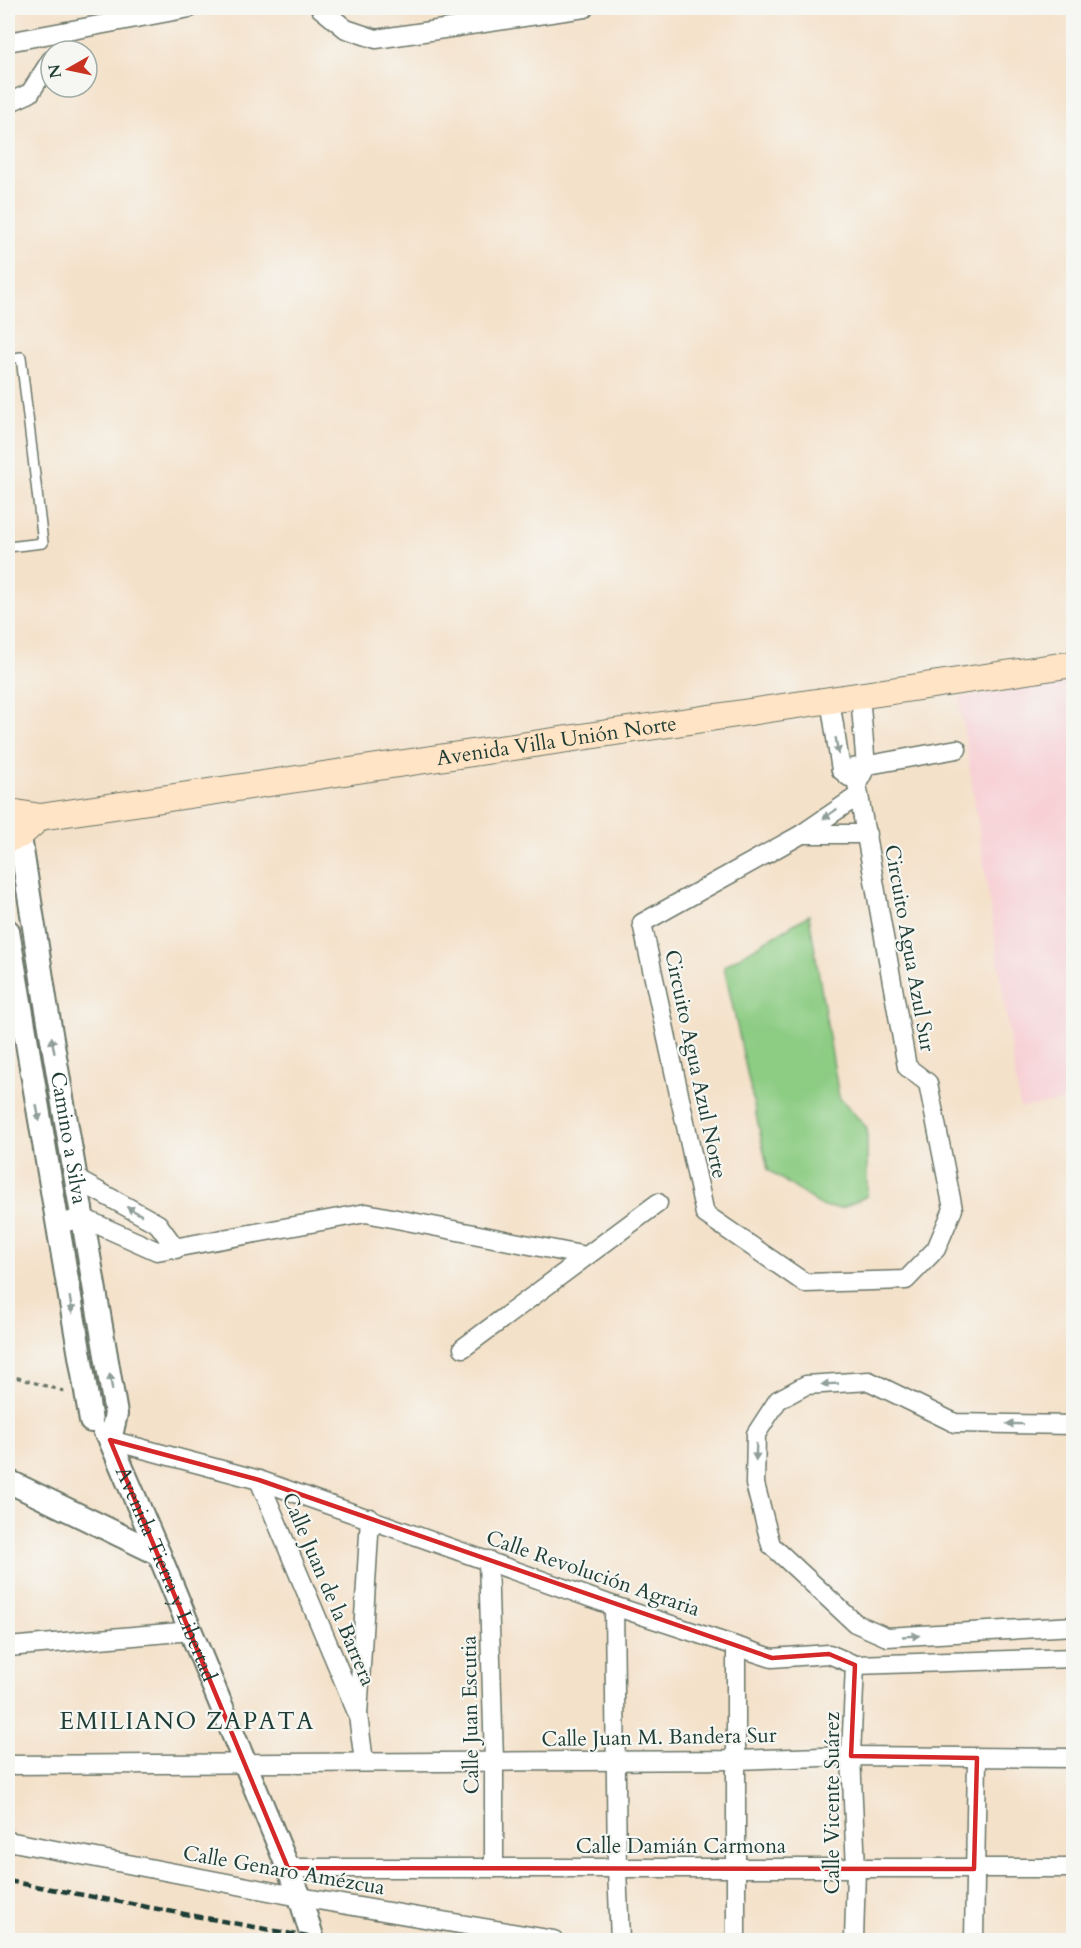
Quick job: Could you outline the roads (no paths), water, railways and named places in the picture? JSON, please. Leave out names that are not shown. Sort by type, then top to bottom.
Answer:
[{"type":"main road","name":"Avenida Villa Unión Norte","points":[[18,824],[1074,664]]},
{"type":"street","points":[[8,42],[190,8]]},
{"type":"street","points":[[321,8],[346,29],[376,39],[585,8]]},
{"type":"street","points":[[61,39],[65,31]]},
{"type":"street","points":[[8,104],[30,93],[39,79]]},
{"type":"street","points":[[802,834],[858,790],[866,767],[860,695]]},
{"type":"street","points":[[830,700],[841,770],[858,790]]},
{"type":"street","points":[[841,770],[957,749]]},
{"type":"street","name":"Circuito Agua Azul Sur","points":[[705,1214],[805,1283],[906,1280],[936,1249],[953,1209],[928,1083],[907,1067],[858,790]]},
{"type":"street","name":"Camino a Silva","points":[[18,824],[46,1004],[116,1414],[110,1440]]},
{"type":"street","points":[[802,834],[867,834]]},
{"type":"street","name":"Circuito Agua Azul Norte","points":[[705,1214],[642,923],[802,834]]},
{"type":"street","points":[[8,931],[86,1397],[91,1421],[110,1440]]},
{"type":"street","points":[[20,1008],[46,1004]]},
{"type":"street","points":[[43,1142],[68,1136]]},
{"type":"street","points":[[76,1179],[158,1224],[176,1249]]},
{"type":"street","points":[[463,1348],[658,1203]]},
{"type":"street","points":[[58,1224],[83,1218],[157,1251],[366,1213],[586,1256]]},
{"type":"street","points":[[1074,1425],[955,1423],[869,1381],[806,1385],[778,1400],[756,1434],[755,1484],[771,1545],[855,1623],[887,1637],[1074,1626]]},
{"type":"street","name":"Calle Revolución Agraria","points":[[110,1440],[259,1480],[614,1606],[772,1658],[829,1654],[855,1665],[1074,1658]]},
{"type":"street","name":"Avenida Tierra y Libertad","points":[[110,1440],[300,1897],[313,1941]]},
{"type":"street","name":"Calle Juan de la Barrera","points":[[259,1480],[358,1715]]},
{"type":"street","points":[[8,1481],[159,1554]]},
{"type":"street","name":"Calle Juan de la Barrera","points":[[364,1762],[358,1715],[370,1518]]},
{"type":"street","name":"Calle Juan Escutia","points":[[488,1560],[494,1761],[494,1868]]},
{"type":"street","points":[[614,1606],[620,1941]]},
{"type":"street","points":[[8,1647],[191,1631]]},
{"type":"street","points":[[736,1647],[736,1941]]},
{"type":"street","name":"Calle Vicente Suárez","points":[[854,1941],[855,1869],[851,1756],[855,1665]]},
{"type":"street","name":"Calle Juan M. Bandera Sur","points":[[8,1766],[737,1760],[851,1756],[1074,1758]]},
{"type":"street","points":[[974,1941],[977,1758]]},
{"type":"street","name":"Calle Genaro Amézcua","points":[[8,1841],[300,1897],[554,1941]]},
{"type":"street","name":"Calle Damián Carmona","points":[[288,1868],[1074,1868]]},
{"type":"lane","points":[[8,359],[21,357],[43,543],[8,547]]},
{"type":"railway","points":[[8,1881],[324,1940]]},
{"type":"district","name":"EMILIANO ZAPATA","points":[[187,1721]]}]
